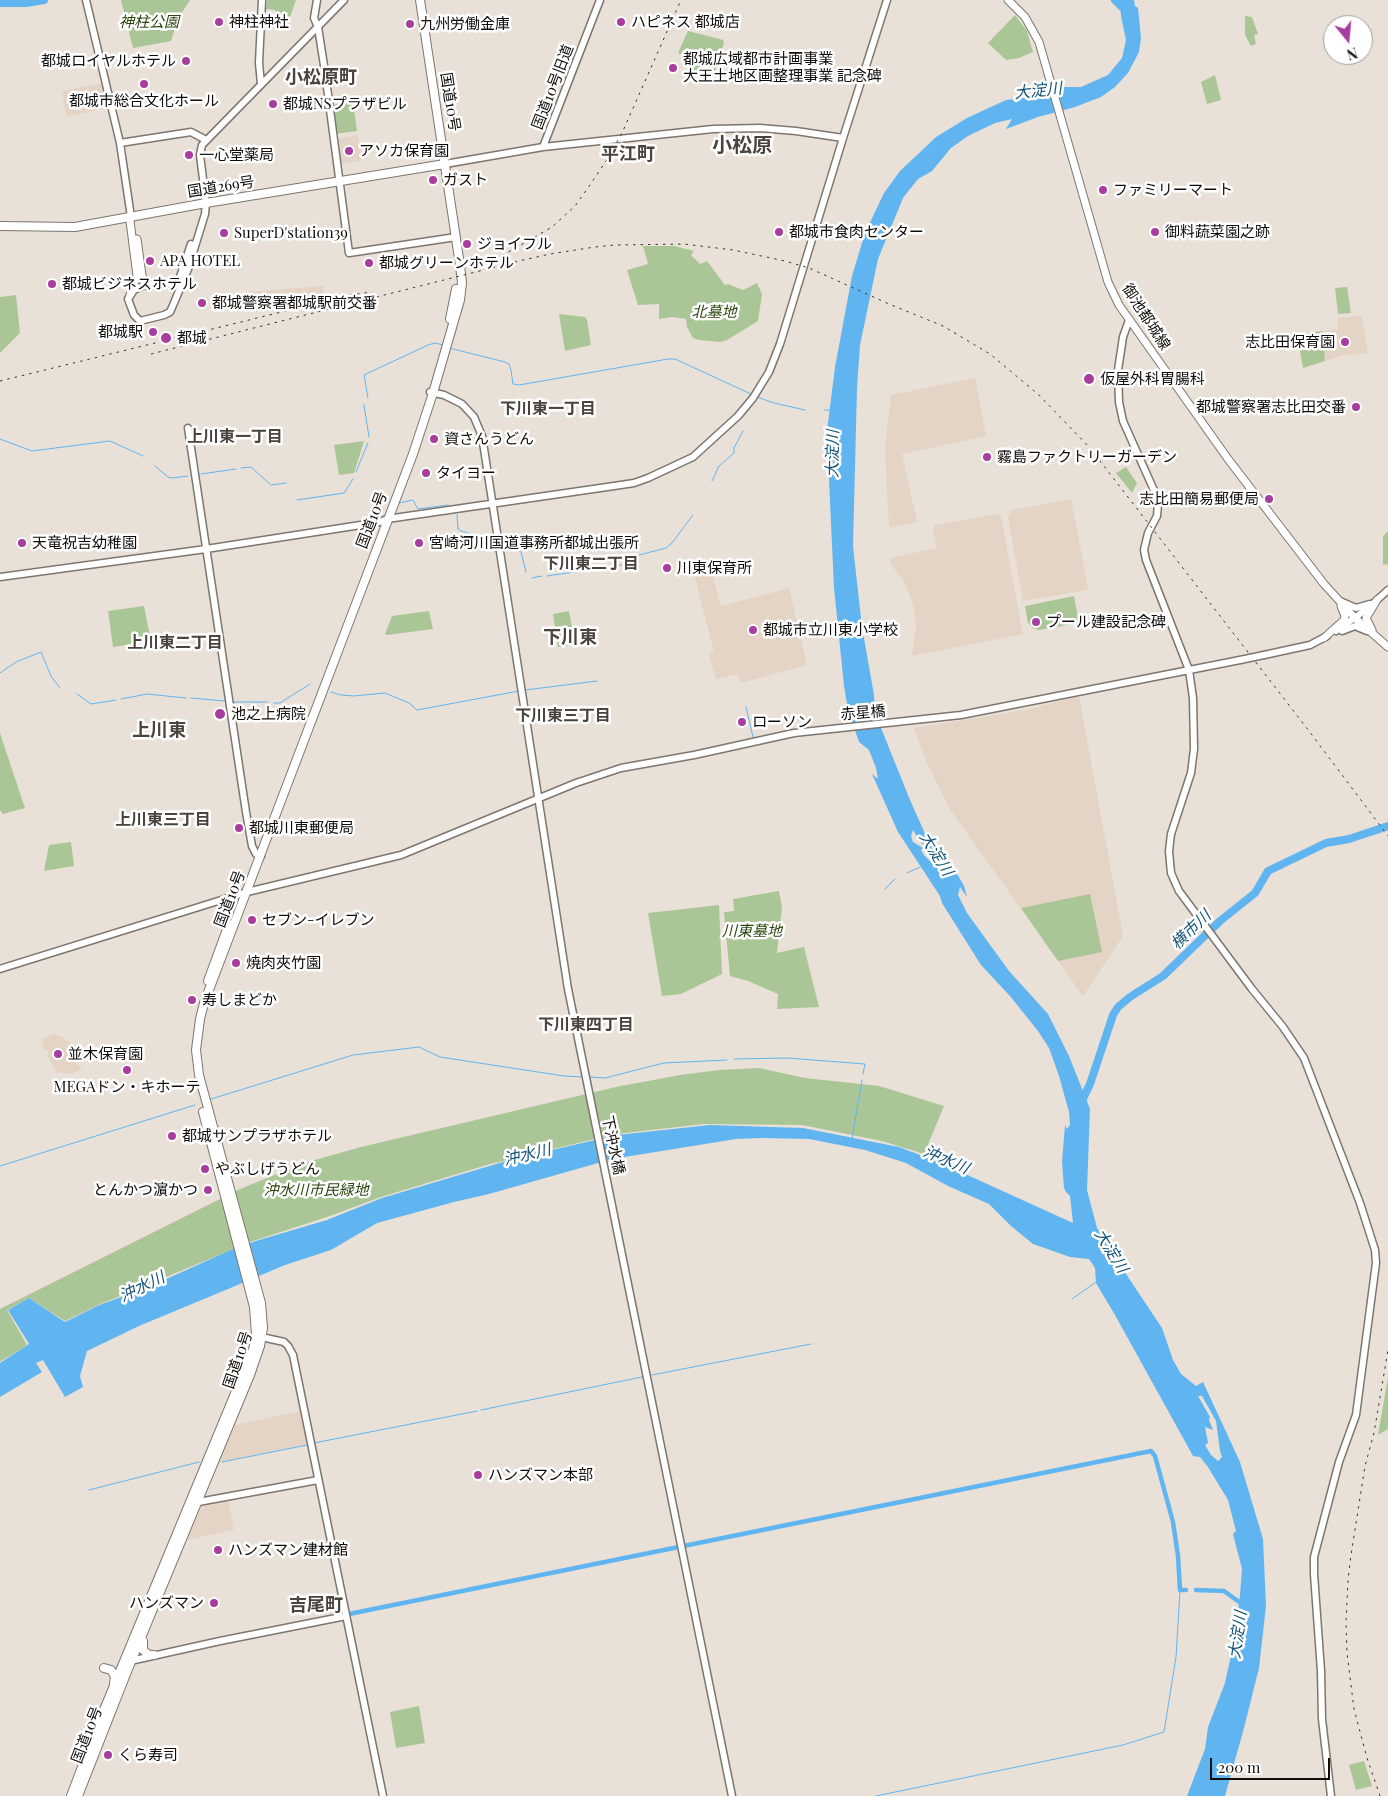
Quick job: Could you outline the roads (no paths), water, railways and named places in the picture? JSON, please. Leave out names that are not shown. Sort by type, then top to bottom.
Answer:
[{"type":"highway","name":"国道10号","points":[[416,0],[443,164]]},
{"type":"highway","name":"国道10号","points":[[78,1796],[259,1336],[263,1311],[196,1087],[192,1047],[198,1010],[244,893],[432,392],[446,343],[457,284],[454,238],[420,0]]},
{"type":"highway","name":"国道269号","points":[[0,226],[75,227],[206,203],[443,164]]},
{"type":"highway","name":"国道10号","points":[[228,1196],[259,1336]]},
{"type":"highway","name":"国道10号","points":[[71,1796],[101,1717],[194,1503]]},
{"type":"highway","points":[[145,1629],[142,1650],[149,1655],[154,1655]]},
{"type":"highway","points":[[101,1717],[115,1677],[111,1670],[104,1668]]},
{"type":"main road","name":"御池都城線","points":[[1008,0],[1025,17],[1038,42],[1108,282],[1119,305],[1228,459],[1337,599],[1388,647]]},
{"type":"main road","points":[[132,217],[145,285]]},
{"type":"main road","points":[[130,294],[137,276],[130,221],[132,217]]},
{"type":"main road","points":[[1324,638],[1344,620],[1344,613],[1337,599]]},
{"type":"main road","points":[[1377,600],[1366,618],[1378,639]]},
{"type":"street","points":[[86,0],[120,143],[132,217]]},
{"type":"street","points":[[261,84],[259,63],[262,0]]},
{"type":"street","points":[[317,0],[314,18],[318,27],[349,253],[454,238]]},
{"type":"street","points":[[180,283],[145,285],[134,290],[128,299],[134,315],[140,320],[170,312],[180,283],[206,203],[200,155],[202,145],[344,0]]},
{"type":"street","name":"国道10号旧道","points":[[443,164],[543,147],[600,0]]},
{"type":"street","points":[[0,578],[206,549],[634,483],[663,472],[693,457],[738,416],[753,398],[769,372],[780,344],[887,0]]},
{"type":"street","points":[[543,147],[714,128],[796,130],[843,138]]},
{"type":"street","points":[[120,143],[191,132],[206,140]]},
{"type":"street","points":[[1129,320],[1123,337],[1118,370],[1119,402],[1124,421],[1158,504],[1157,516],[1148,533],[1144,550],[1146,560],[1189,670],[1194,708],[1194,749],[1191,773],[1174,825],[1169,852],[1171,873],[1181,894],[1252,989],[1289,1034],[1304,1058],[1360,1202],[1375,1250],[1376,1262],[1358,1406],[1339,1462],[1314,1557],[1322,1719],[1330,1796]]},
{"type":"street","name":"下沖水橋","points":[[432,392],[462,404],[474,417],[482,436],[568,989],[732,1796]]},
{"type":"street","points":[[188,428],[252,846],[258,855]]},
{"type":"street","points":[[1324,638],[1355,618],[1388,590]]},
{"type":"street","points":[[1337,599],[1356,608],[1377,600]]},
{"type":"street","points":[[1324,638],[1355,626],[1362,628],[1378,639]]},
{"type":"street","name":"赤星橋","points":[[0,969],[244,893],[401,855],[602,773],[621,768],[694,755],[794,733],[962,715],[1295,649],[1310,645],[1324,638]]},
{"type":"street","points":[[259,1336],[284,1342],[293,1355],[383,1796]]},
{"type":"street","points":[[194,1503],[318,1480]]},
{"type":"street","points":[[124,1663],[154,1655],[346,1616]]},
{"type":"water","name":"大淀川","points":[[1120,0],[1134,0],[1135,6],[1138,8],[1141,38],[1139,52],[1128,73],[1115,87],[1101,97],[1075,107],[1038,117],[1006,129],[1012,119],[995,123],[968,136],[951,148],[932,171],[918,179],[903,198],[878,259],[860,345],[857,388],[853,546],[862,627],[874,695],[875,713],[910,800],[927,838],[946,854],[964,886],[967,897],[960,887],[958,895],[967,913],[1009,971],[1048,1014],[1069,1056],[1090,1109],[1087,1190],[1097,1228],[1162,1328],[1173,1360],[1181,1374],[1196,1386],[1203,1382],[1240,1462],[1263,1539],[1266,1606],[1259,1668],[1225,1796],[1187,1796],[1205,1749],[1208,1727],[1225,1683],[1234,1642],[1242,1569],[1233,1534],[1236,1531],[1228,1500],[1208,1467],[1200,1457],[1193,1456],[1096,1283],[1095,1268],[1089,1259],[1070,1257],[1033,1244],[989,1204],[948,1186],[906,1163],[865,1150],[809,1139],[762,1138],[736,1139],[612,1159],[377,1223],[331,1250],[285,1265],[139,1326],[87,1351],[80,1376],[83,1387],[65,1397],[43,1360],[36,1363],[42,1372],[0,1397],[0,1363],[29,1344],[8,1310],[29,1298],[65,1322],[97,1306],[153,1285],[233,1249],[327,1220],[382,1198],[513,1159],[617,1135],[710,1125],[803,1128],[899,1147],[941,1163],[1073,1223],[1070,1196],[1064,1188],[1062,1162],[1065,1125],[1067,1129],[1070,1125],[1069,1112],[1049,1048],[1010,996],[981,965],[942,903],[940,896],[898,832],[872,774],[878,779],[869,750],[859,742],[848,710],[834,588],[828,457],[832,441],[827,431],[835,367],[852,276],[865,233],[884,193],[900,171],[936,137],[967,118],[1006,100],[1039,96],[1045,91],[1057,87],[1081,87],[1108,75],[1122,58],[1126,40]],"holes":[[[913,830],[921,843],[934,851],[939,861],[939,870],[924,855],[921,850],[923,848],[913,842],[911,836]],[[1198,1396],[1202,1396],[1216,1421],[1222,1457],[1218,1461],[1211,1455],[1205,1445],[1208,1443],[1205,1427],[1213,1430],[1209,1420],[1210,1417]]]},
{"type":"waterway","points":[[0,3],[26,3],[44,0]]},
{"type":"waterway","points":[[1115,0],[1127,12]]},
{"type":"waterway","points":[[368,398],[364,375],[428,345],[435,343],[443,345]]},
{"type":"waterway","points":[[449,348],[509,364],[513,384],[519,385],[675,359],[751,394]]},
{"type":"waterway","points":[[757,397],[805,410]]},
{"type":"waterway","points":[[364,405],[369,437]]},
{"type":"waterway","points":[[824,410],[831,410]]},
{"type":"waterway","points":[[712,481],[719,466],[734,453],[734,448],[743,431]]},
{"type":"waterway","points":[[0,439],[32,451],[110,441],[143,456]]},
{"type":"waterway","points":[[356,472],[368,443]]},
{"type":"waterway","points":[[155,466],[168,477],[188,476]]},
{"type":"waterway","points":[[241,468],[251,467],[271,485],[286,483]]},
{"type":"waterway","points":[[201,474],[236,469]]},
{"type":"waterway","points":[[297,500],[344,493],[353,479]]},
{"type":"waterway","points":[[399,503],[413,500],[418,509],[448,505]]},
{"type":"waterway","points":[[457,515],[458,529],[495,541]]},
{"type":"waterway","points":[[628,558],[666,548],[693,515]]},
{"type":"waterway","points":[[505,544],[521,552],[526,572]]},
{"type":"waterway","points":[[547,576],[622,565]]},
{"type":"waterway","points":[[532,578],[542,576]]},
{"type":"waterway","points":[[0,673],[16,662],[41,652],[51,676],[60,688]]},
{"type":"waterway","points":[[525,690],[597,681]]},
{"type":"waterway","points":[[274,703],[280,703],[310,684]]},
{"type":"waterway","points":[[331,692],[354,696],[385,693],[409,703],[417,710],[519,691]]},
{"type":"waterway","points":[[77,694],[91,704],[116,700]]},
{"type":"waterway","points":[[121,699],[147,694],[186,698]]},
{"type":"waterway","points":[[191,698],[225,701]]},
{"type":"waterway","points":[[234,702],[268,702]]},
{"type":"waterway","points":[[746,707],[753,737]]},
{"type":"waterway","name":"横市川","points":[[1080,1105],[1090,1084],[1113,1015],[1118,1007],[1163,976],[1220,921],[1255,893],[1268,871],[1326,843],[1349,839],[1388,826]]},
{"type":"waterway","points":[[907,873],[920,867]]},
{"type":"waterway","points":[[885,889],[895,879]]},
{"type":"waterway","points":[[208,1100],[353,1055],[419,1047],[440,1057],[564,1076],[582,1077]]},
{"type":"waterway","points":[[734,1059],[787,1058],[865,1064],[863,1074]]},
{"type":"waterway","points":[[590,1077],[605,1078],[664,1063],[727,1060]]},
{"type":"waterway","points":[[852,1139],[862,1080]]},
{"type":"waterway","points":[[0,1166],[195,1105]]},
{"type":"waterway","points":[[1072,1299],[1096,1282]]},
{"type":"waterway","points":[[652,1375],[811,1344]]},
{"type":"waterway","points":[[481,1410],[642,1377]]},
{"type":"waterway","points":[[314,1443],[477,1411]]},
{"type":"waterway","points":[[222,1462],[307,1445]]},
{"type":"waterway","points":[[349,1614],[1151,1451],[1155,1456],[1173,1522],[1180,1590],[1186,1590]]},
{"type":"waterway","points":[[89,1490],[199,1462]]},
{"type":"waterway","points":[[876,1796],[1123,1745],[1164,1732],[1176,1657],[1180,1590]]},
{"type":"waterway","name":"大淀川","points":[[1196,1590],[1224,1591],[1242,1604]]},
{"type":"railway","points":[[481,264],[495,259],[552,227],[575,206],[606,161],[622,133],[681,0]]},
{"type":"railway","points":[[151,354],[519,261],[595,247],[684,244],[733,250],[809,268],[943,326],[990,354],[1039,395],[1090,448],[1388,836]]},
{"type":"railway","points":[[0,381],[351,295],[372,292]]},
{"type":"railway","points":[[1380,1796],[1367,1758],[1354,1709],[1347,1653],[1346,1622],[1351,1555],[1365,1466],[1374,1433],[1388,1350]]},
{"type":"place","name":"神柱神社","points":[[219,22]]},
{"type":"place","name":"ハピネス 都城店","points":[[621,22]]},
{"type":"place","name":"九州労働金庫","points":[[410,24]]},
{"type":"place","name":"都城ロイヤルホテル","points":[[186,61]]},
{"type":"place","name":"都城広域都市計画事業 大王土地区画整理事業 記念碑","points":[[673,68]]},
{"type":"place","name":"都城市総合文化ホール","points":[[144,84]]},
{"type":"place","name":"都城NSプラザビル","points":[[273,104]]},
{"type":"place","name":"アソカ保育園","points":[[349,151]]},
{"type":"place","name":"一心堂薬局","points":[[189,155]]},
{"type":"place","name":"ガスト","points":[[433,180]]},
{"type":"place","name":"ファミリーマート","points":[[1103,190]]},
{"type":"place","name":"都城市食肉センター","points":[[779,232]]},
{"type":"place","name":"御料蔬菜園之跡","points":[[1155,232]]},
{"type":"place","name":"SuperD'station39","points":[[224,233]]},
{"type":"place","name":"ジョイフル","points":[[467,244]]},
{"type":"place","name":"APA HOTEL","points":[[150,261]]},
{"type":"place","name":"都城グリーンホテル","points":[[369,263]]},
{"type":"place","name":"都城ビジネスホテル","points":[[52,284]]},
{"type":"place","name":"都城警察署都城駅前交番","points":[[202,303]]},
{"type":"place","name":"都城駅","points":[[153,332]]},
{"type":"place","name":"都城","points":[[166,338]]},
{"type":"place","name":"志比田保育園","points":[[1345,342]]},
{"type":"place","name":"仮屋外科胃腸科","points":[[1089,379]]},
{"type":"place","name":"都城警察署志比田交番","points":[[1356,407]]},
{"type":"place","name":"資さんうどん","points":[[434,439]]},
{"type":"place","name":"霧島ファクトリーガーデン","points":[[987,457]]},
{"type":"place","name":"タイヨー","points":[[426,473]]},
{"type":"place","name":"志比田簡易郵便局","points":[[1269,499]]},
{"type":"place","name":"天竜祝吉幼稚園","points":[[22,543]]},
{"type":"place","name":"宮崎河川国道事務所都城出張所","points":[[419,543]]},
{"type":"place","name":"川東保育所","points":[[667,568]]},
{"type":"place","name":"プール建設記念碑","points":[[1036,622]]},
{"type":"place","name":"都城市立川東小学校","points":[[753,630]]},
{"type":"place","name":"池之上病院","points":[[220,714]]},
{"type":"place","name":"ローソン","points":[[742,722]]},
{"type":"place","name":"都城川東郵便局","points":[[239,828]]},
{"type":"place","name":"セブン-イレブン","points":[[252,920]]},
{"type":"place","name":"焼肉夾竹園","points":[[236,963]]},
{"type":"place","name":"寿しまどか","points":[[192,1000]]},
{"type":"place","name":"並木保育園","points":[[58,1054]]},
{"type":"place","name":"MEGAドン・キホーテ","points":[[127,1070]]},
{"type":"place","name":"都城サンプラザホテル","points":[[172,1136]]},
{"type":"place","name":"やぶしげうどん","points":[[205,1169]]},
{"type":"place","name":"とんかつ濵かつ","points":[[208,1190]]},
{"type":"place","name":"ハンズマン本部","points":[[478,1475]]},
{"type":"place","name":"ハンズマン建材館","points":[[218,1550]]},
{"type":"place","name":"ハンズマン","points":[[214,1603]]},
{"type":"place","name":"くら寿司","points":[[108,1755]]},
{"type":"district","name":"小松原町","points":[[321,77]]},
{"type":"district","name":"小松原","points":[[742,146]]},
{"type":"district","name":"平江町","points":[[628,154]]},
{"type":"district","name":"下川東一丁目","points":[[548,409]]},
{"type":"district","name":"上川東一丁目","points":[[235,437]]},
{"type":"district","name":"下川東二丁目","points":[[591,564]]},
{"type":"district","name":"下川東","points":[[570,637]]},
{"type":"district","name":"上川東二丁目","points":[[175,643]]},
{"type":"district","name":"下川東三丁目","points":[[563,716]]},
{"type":"district","name":"上川東","points":[[159,730]]},
{"type":"district","name":"上川東三丁目","points":[[163,820]]},
{"type":"district","name":"下川東四丁目","points":[[586,1025]]},
{"type":"district","name":"吉尾町","points":[[316,1605]]},
{"type":"park label","name":"神柱公園","points":[[149,22]]},
{"type":"park label","name":"北墓地","points":[[714,312]]},
{"type":"park label","name":"川東墓地","points":[[752,931]]},
{"type":"park label","name":"沖水川市民緑地","points":[[316,1190]]},
{"type":"water label","name":"沖水川","points":[[527,1155]]},
{"type":"water label","name":"沖水川","points":[[946,1160]]},
{"type":"water label","name":"沖水川","points":[[142,1287]]}]
